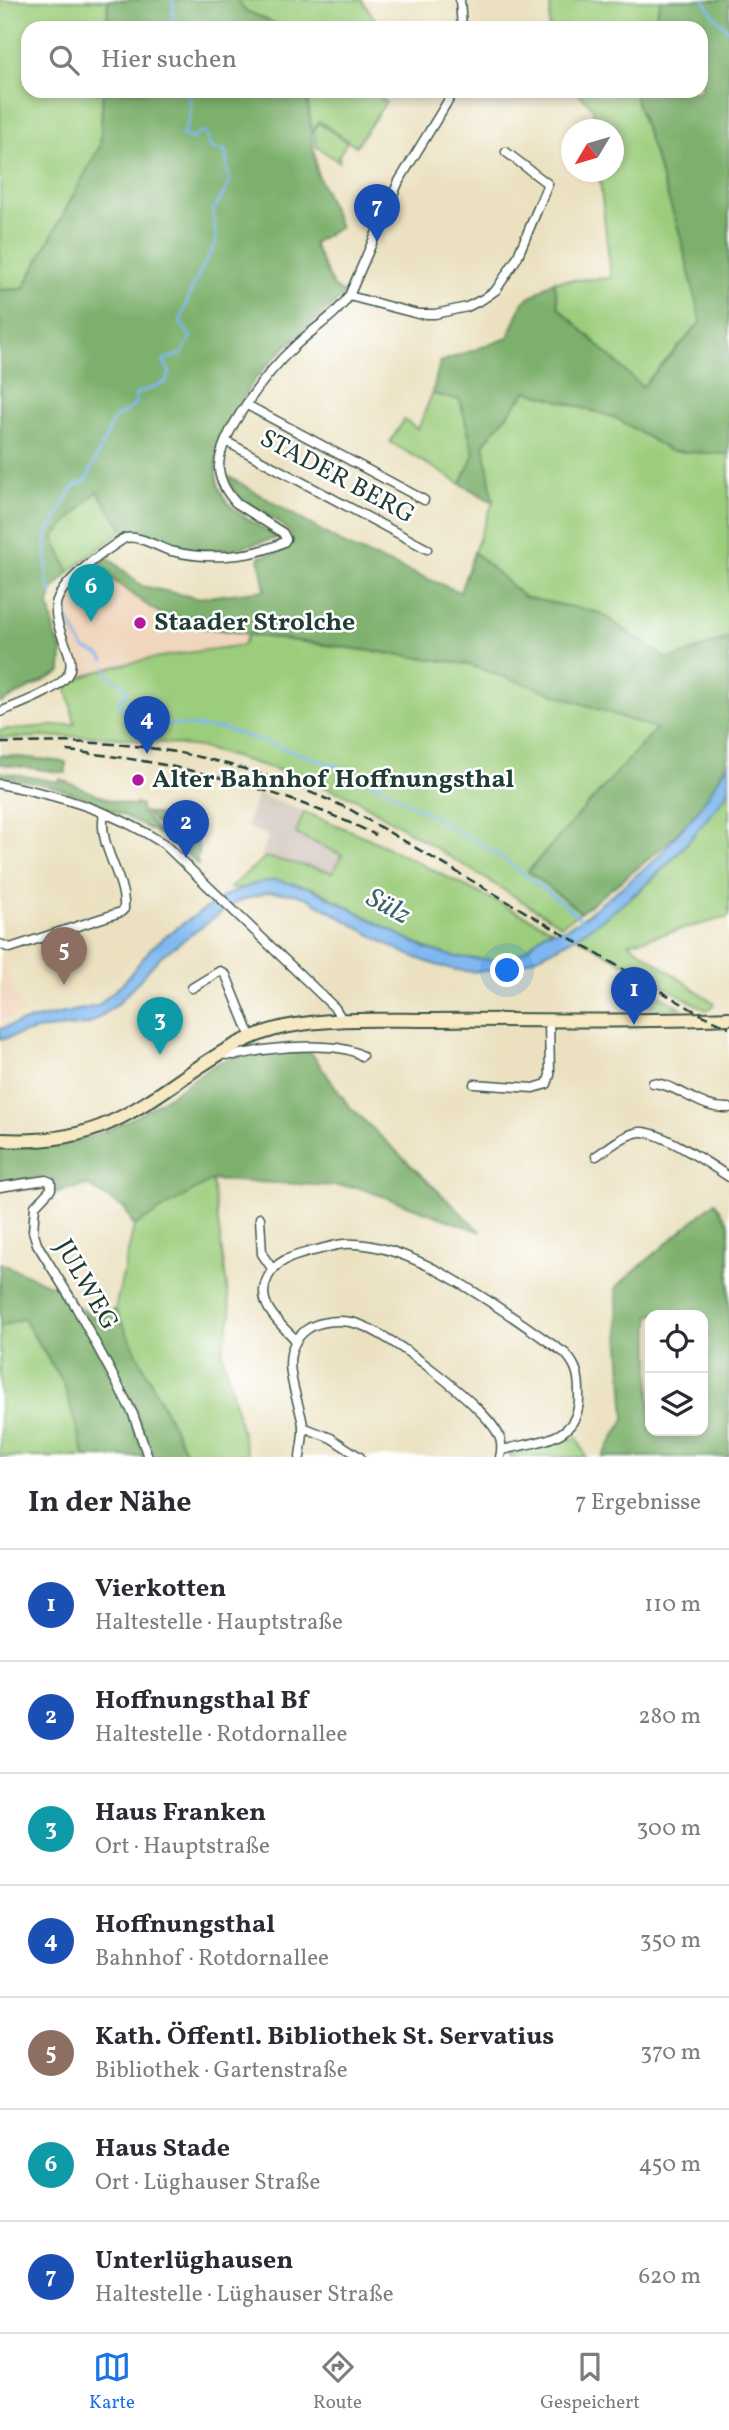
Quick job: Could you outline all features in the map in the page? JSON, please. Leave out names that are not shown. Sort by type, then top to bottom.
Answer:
[{"type":"main road","points":[[0,1140],[61,1138],[100,1127],[137,1107],[218,1054],[251,1037],[298,1025],[343,1021],[729,1018]]},
{"type":"street","points":[[460,0],[462,21]]},
{"type":"street","points":[[0,712],[59,684],[69,674],[70,660],[56,620],[58,598],[69,582],[125,538],[132,537],[169,550],[202,555],[229,555],[284,542],[286,539],[283,533],[254,516],[230,496],[219,471],[227,442],[259,385],[278,362],[340,309],[349,296],[399,181],[450,98]]},
{"type":"street","points":[[349,296],[418,314],[435,314],[467,307],[496,290],[517,258],[548,184],[506,152]]},
{"type":"street","points":[[247,405],[424,500]]},
{"type":"street","name":"STADER BERG","points":[[227,442],[427,549]]},
{"type":"street","points":[[0,784],[64,798],[135,827],[164,844],[335,1007],[343,1021]]},
{"type":"street","points":[[2,946],[18,946],[124,909],[123,896],[102,826],[104,813]]},
{"type":"street","points":[[192,988],[220,971],[226,975],[251,1037]]},
{"type":"street","points":[[474,1084],[533,1088],[547,1084],[550,1075],[549,1019]]},
{"type":"street","points":[[218,1054],[234,1056],[260,1050],[288,1048],[345,1049],[362,1056]]},
{"type":"street","points":[[653,1083],[665,1084],[710,1107],[729,1108]]},
{"type":"street","points":[[596,1156],[632,1134],[647,1132],[694,1154],[729,1177]]},
{"type":"street","name":"JULWEG","points":[[0,1186],[46,1180],[51,1182],[51,1189],[35,1206],[33,1231],[37,1244],[74,1303],[133,1414],[148,1457]]},
{"type":"street","points":[[260,1218],[262,1254],[273,1270]]},
{"type":"street","points":[[296,1340],[274,1317],[265,1299],[266,1280],[273,1270],[289,1258],[342,1244],[386,1249],[426,1264],[565,1353],[579,1374],[580,1406],[574,1423],[562,1434],[501,1454],[499,1435],[494,1428],[467,1399],[424,1364],[369,1328],[348,1322],[331,1322],[309,1328],[296,1340],[290,1366],[303,1427],[300,1457]]},
{"type":"street","points":[[303,1427],[331,1438],[360,1457]]},
{"type":"shaded area","points":[[97,568],[151,608],[178,624],[248,635],[243,645],[152,659],[81,677],[61,620],[61,600],[77,581]]},
{"type":"shaded area","points":[[257,794],[304,812],[296,834],[343,855],[333,872],[261,856],[269,836],[246,827]]},
{"type":"shaded area","points":[[5,966],[25,1013],[0,1021],[0,968]]},
{"type":"green space","points":[[0,0],[108,0],[107,21],[21,21],[21,98],[103,98],[100,146],[23,289],[0,290]]},
{"type":"green space","points":[[108,0],[238,0],[244,10],[269,21],[107,21]]},
{"type":"green space","points":[[238,0],[362,0],[376,21],[269,21],[244,10]]},
{"type":"green space","points":[[551,0],[661,0],[654,21],[550,21]]},
{"type":"green space","points":[[661,0],[729,0],[729,454],[670,451],[616,418],[527,391],[484,443],[493,502],[461,484],[474,454],[460,400],[432,394],[440,362],[508,338],[523,302],[554,281],[559,308],[642,387],[701,322],[680,234],[635,98],[708,98],[708,21],[654,21]]},
{"type":"green space","points":[[103,98],[307,98],[317,173],[340,227],[313,243],[333,286],[345,294],[285,348],[252,383],[227,430],[217,458],[219,486],[227,502],[240,514],[278,538],[232,549],[196,551],[123,529],[97,491],[53,537],[69,572],[54,588],[49,604],[55,635],[62,650],[61,672],[0,703],[0,290],[23,289],[100,146]]},
{"type":"green space","points":[[307,98],[380,98],[386,102],[356,146],[319,121],[312,132]]},
{"type":"green space","points":[[583,98],[635,98],[680,234],[701,322],[643,388],[559,308],[554,281],[611,278],[600,182],[624,182],[624,119],[594,119],[593,108]]},
{"type":"green space","points":[[319,123],[347,142],[338,157],[339,162],[317,147],[314,131]]},
{"type":"green space","points":[[527,390],[616,418],[670,451],[729,454],[729,638],[668,660],[600,613],[524,597],[474,552],[493,502],[484,443]]},
{"type":"green space","points":[[432,394],[460,400],[474,454],[461,484],[390,442],[404,420],[418,429]]},
{"type":"green space","points":[[228,476],[349,547],[460,592],[474,552],[524,597],[600,613],[668,660],[729,638],[729,754],[704,802],[667,843],[581,912],[528,871],[656,729],[467,664],[178,624],[151,608],[97,568],[107,557],[142,586],[197,598],[265,590],[259,557],[283,550],[293,539],[277,521],[240,498]]},
{"type":"green space","points":[[97,490],[123,529],[69,572],[53,537]]},
{"type":"green space","points":[[248,635],[467,664],[657,729],[528,871],[581,912],[561,925],[354,798],[278,770],[199,747],[102,736],[0,738],[0,730],[75,724],[66,685],[84,676],[128,663],[243,645]]},
{"type":"green space","points":[[0,755],[66,762],[66,773],[0,764]]},
{"type":"green space","points":[[0,772],[59,782],[60,779],[110,800],[141,805],[141,811],[161,835],[123,815],[85,800],[85,797],[51,786],[0,776]]},
{"type":"green space","points":[[729,788],[729,917],[629,943],[714,1003],[706,1010],[575,936],[630,899],[663,870],[698,830]]},
{"type":"green space","points":[[145,812],[189,822],[187,830],[198,844],[199,854],[196,857],[199,866]]},
{"type":"green space","points":[[304,812],[368,838],[552,929],[518,954],[495,960],[472,960],[427,948],[309,887],[261,883],[230,888],[265,857],[333,872],[342,855],[296,834]]},
{"type":"green space","points":[[634,980],[681,1008],[652,1010]]},
{"type":"green space","points":[[310,1051],[349,1106],[481,1232],[357,1187],[212,1180],[134,1226],[125,1209],[87,1185],[53,1193],[58,1184],[46,1176],[0,1183],[0,1146],[50,1146],[93,1136],[154,1106],[229,1058]]},
{"type":"green space","points":[[212,1180],[231,1315],[222,1352],[248,1457],[188,1457],[115,1309],[134,1226]]},
{"type":"green space","points":[[715,1202],[729,1223],[729,1457],[602,1457],[625,1419],[616,1287]]},
{"type":"green space","points":[[0,1263],[63,1291],[101,1356],[130,1415],[144,1457],[85,1457],[64,1384],[23,1318],[0,1327]]},
{"type":"green space","points":[[80,1308],[96,1318],[115,1309],[188,1457],[152,1457],[128,1393]]},
{"type":"green space","points":[[22,1317],[64,1384],[85,1457],[0,1457],[0,1327]]},
{"type":"green space","points":[[577,1437],[586,1457],[510,1457],[509,1454]]},
{"type":"water","points":[[729,761],[729,787],[725,796],[684,846],[658,872],[598,922],[564,943],[530,959],[497,969],[465,971],[444,967],[423,961],[383,942],[307,898],[269,892],[236,902],[160,957],[118,1004],[88,1025],[36,1030],[0,1040],[0,1029],[97,1006],[123,983],[151,948],[179,926],[228,894],[258,883],[276,880],[311,888],[427,949],[456,957],[493,960],[518,954],[545,932],[564,929],[582,919],[655,860],[698,811]]},
{"type":"waterway","points":[[173,0],[173,21]]},
{"type":"waterway","points":[[704,0],[715,17],[729,30]]},
{"type":"waterway","points":[[52,594],[47,581],[46,537],[74,486],[86,481],[114,419],[135,405],[136,394],[166,382],[170,372],[163,360],[182,354],[191,337],[180,322],[193,286],[216,242],[213,211],[230,183],[225,150],[211,148],[205,132],[199,132],[193,139],[182,135],[190,114],[189,98]]},
{"type":"waterway","points":[[64,611],[84,648],[104,660]]},
{"type":"waterway","points":[[106,667],[110,676],[127,689],[128,692],[118,702],[121,708],[126,707],[141,713],[145,722],[225,729],[334,765],[387,790],[494,852],[583,921]]},
{"type":"railway","points":[[0,743],[113,744],[174,752],[235,766],[323,797],[351,810],[698,1013],[729,1027]]},
{"type":"railway","points":[[67,751],[147,762],[225,779],[302,803],[376,835]]},
{"type":"place","name":"Unterlüghausen","points":[[377,242]]},
{"type":"place","name":"Haus Stade","points":[[91,622]]},
{"type":"place","name":"Staader Strolche","points":[[140,623]]},
{"type":"place","name":"Hoffnungsthal","points":[[147,754]]},
{"type":"place","name":"Alter Bahnhof Hoffnungsthal","points":[[138,780]]},
{"type":"place","name":"Hoffnungsthal Bf","points":[[186,858]]},
{"type":"place","name":"Kath. Öffentl. Bibliothek St. Servatius","points":[[64,985]]},
{"type":"place","name":"Vierkotten","points":[[634,1025]]},
{"type":"place","name":"Haus Franken","points":[[160,1055]]},
{"type":"water label","name":"Sülz","points":[[388,907]]}]
